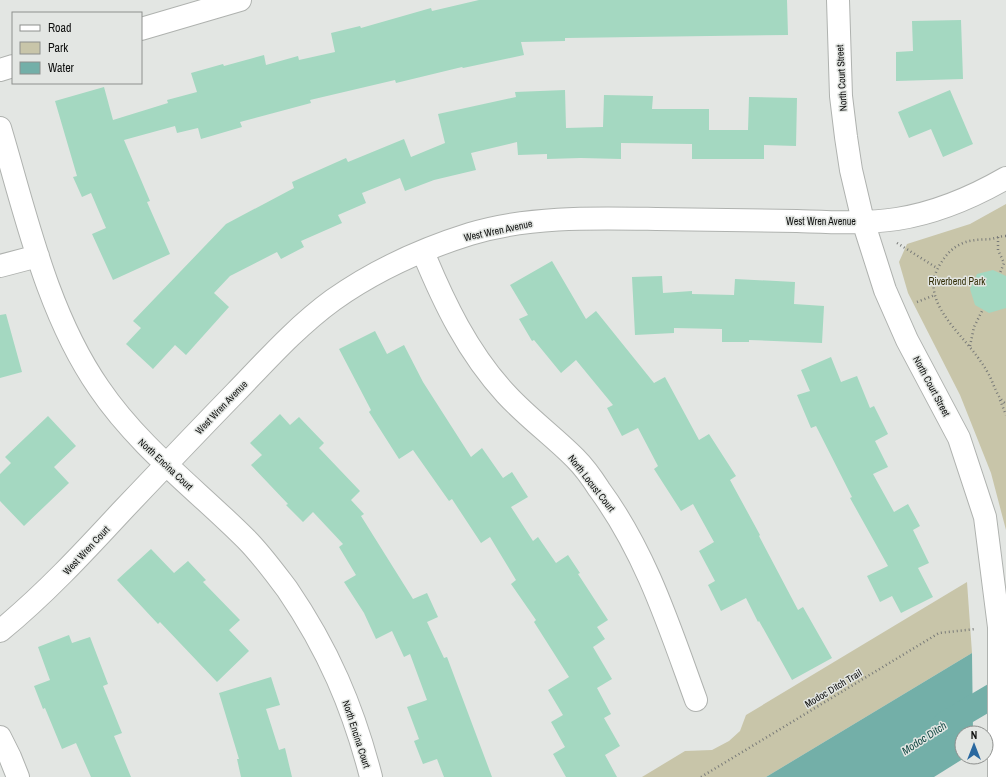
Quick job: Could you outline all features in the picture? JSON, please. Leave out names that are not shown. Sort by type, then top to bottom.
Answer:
[{"type":"street","points":[[142,29],[240,0]]},
{"type":"street","name":"North Court Street","points":[[838,0],[841,96],[851,170],[863,221],[885,290],[907,340],[959,438],[985,517],[999,627],[999,777]]},
{"type":"street","points":[[0,70],[12,66]]},
{"type":"street","name":"North Encina Court","points":[[0,128],[38,256],[55,306],[76,353],[98,388],[119,416],[142,442],[247,540],[274,572],[297,604],[320,642],[338,678],[352,713],[371,777]]},
{"type":"street","name":"West Wren Avenue","points":[[166,464],[300,327],[334,299],[386,267],[471,234],[513,225],[555,220],[594,218],[863,221],[897,219],[928,212],[954,203],[989,188],[1006,178]]},
{"type":"street","name":"North Locust Court","points":[[423,252],[448,310],[463,337],[484,368],[506,394],[576,459],[620,519],[638,552],[664,610],[696,700]]},
{"type":"street","points":[[0,266],[38,256]]},
{"type":"street","name":"West Wren Court","points":[[0,631],[61,576],[166,464]]},
{"type":"street","points":[[0,737],[18,777]]},
{"type":"path","points":[[1006,236],[975,240],[960,244],[947,254],[937,268],[934,281],[935,295],[942,312],[988,372],[1006,415]]},
{"type":"path","points":[[998,237],[998,250],[1004,263],[1000,273]]},
{"type":"path","points":[[897,243],[937,268]]},
{"type":"path","points":[[970,347],[974,327],[983,309]]},
{"type":"path","points":[[1000,400],[1006,404]]},
{"type":"path","name":"Modoc Ditch Trail","points":[[702,777],[939,633],[978,629]]},
{"type":"green space","name":"Riverbend Park","points":[[1006,204],[1006,530],[991,473],[960,395],[908,293],[899,262],[907,244],[970,224]]},
{"type":"green space","points":[[967,582],[972,653],[766,777],[642,777],[685,751],[712,750],[729,741],[740,731],[746,715]]},
{"type":"water","points":[[972,653],[973,725],[954,725],[954,764],[934,777],[766,777]]},
{"type":"building","points":[[479,0],[787,0],[788,35],[565,38],[565,41],[521,42],[524,55],[462,67],[396,83],[395,80],[310,100],[311,103],[240,122],[242,127],[201,139],[198,128],[177,133],[175,126],[124,140],[150,201],[147,202],[170,254],[113,280],[92,234],[106,228],[91,193],[82,197],[73,177],[77,176],[55,101],[104,87],[113,120],[168,103],[167,100],[197,92],[191,73],[264,55],[266,65],[298,56],[299,60],[335,52],[331,33],[360,26],[361,28],[431,8],[432,11]]},
{"type":"building","points":[[961,20],[963,79],[896,81],[896,52],[913,51],[912,21]]},
{"type":"building","points":[[565,90],[566,128],[603,127],[604,95],[653,96],[652,109],[709,109],[709,130],[748,130],[749,97],[797,98],[796,146],[764,145],[764,159],[692,159],[692,144],[621,143],[621,159],[547,159],[547,154],[518,155],[517,142],[471,153],[476,170],[434,180],[405,191],[400,178],[362,193],[366,203],[338,215],[342,223],[301,241],[304,247],[281,259],[277,252],[230,276],[214,293],[229,307],[186,355],[175,345],[153,369],[126,344],[141,328],[133,321],[226,224],[294,188],[292,182],[346,158],[348,162],[404,139],[411,157],[445,143],[438,114],[516,97],[515,92]]},
{"type":"building","points":[[950,90],[973,144],[943,157],[931,129],[909,138],[898,112]]},
{"type":"building","points":[[552,261],[586,319],[596,311],[654,383],[665,377],[699,440],[709,434],[736,476],[730,480],[798,610],[803,607],[832,658],[792,680],[759,621],[758,622],[746,598],[721,611],[708,585],[715,581],[699,551],[714,542],[693,504],[681,511],[654,469],[658,466],[638,428],[622,436],[607,408],[613,405],[576,360],[561,373],[534,340],[532,341],[519,319],[528,315],[510,285]]},
{"type":"building","points":[[993,270],[1006,276],[1006,308],[989,313],[975,305],[970,289],[977,274]]},
{"type":"building","points":[[662,276],[663,293],[692,291],[692,294],[734,295],[735,279],[795,282],[794,304],[824,306],[822,343],[749,340],[749,342],[722,342],[722,329],[674,328],[674,333],[635,335],[632,277]]},
{"type":"building","points":[[6,314],[22,372],[0,378],[0,315]]},
{"type":"building","points":[[375,331],[387,354],[404,345],[423,382],[471,457],[482,448],[503,478],[512,472],[528,497],[511,507],[533,541],[538,537],[556,563],[568,555],[580,573],[578,574],[608,620],[597,627],[605,639],[593,647],[612,679],[597,688],[611,714],[604,718],[620,746],[605,755],[617,777],[566,777],[553,754],[565,747],[551,722],[563,715],[548,690],[569,677],[534,622],[536,620],[511,584],[516,580],[490,537],[481,543],[452,499],[449,501],[413,450],[399,459],[369,412],[371,410],[339,349]]},
{"type":"building","points":[[831,357],[841,382],[857,376],[870,408],[874,406],[888,434],[875,441],[888,467],[873,474],[894,512],[908,504],[920,526],[913,530],[929,563],[918,568],[933,597],[901,613],[892,596],[880,602],[867,576],[888,566],[850,498],[852,497],[816,426],[811,428],[797,395],[810,391],[801,370]]},
{"type":"building","points":[[280,414],[290,425],[299,417],[324,443],[319,448],[360,491],[351,500],[364,514],[361,516],[413,599],[427,593],[438,617],[427,622],[444,658],[447,657],[492,777],[444,777],[437,759],[423,764],[414,741],[419,739],[407,707],[427,700],[410,654],[404,657],[392,631],[376,639],[364,613],[344,582],[356,575],[339,547],[343,544],[313,512],[303,522],[251,465],[262,455],[250,443]]},
{"type":"building","points":[[48,416],[76,446],[54,467],[69,483],[24,526],[0,501],[0,474],[11,463],[5,457]]},
{"type":"building","points":[[151,549],[174,573],[188,561],[206,580],[203,582],[240,620],[229,630],[249,651],[217,682],[160,622],[158,624],[117,580]]},
{"type":"building","points":[[69,635],[72,643],[90,637],[108,684],[103,686],[122,733],[114,736],[131,777],[91,777],[76,743],[62,749],[45,708],[43,709],[34,686],[50,680],[38,647]]},
{"type":"building","points":[[271,677],[280,705],[266,709],[279,750],[285,748],[292,777],[241,777],[237,759],[239,759],[219,693]]},
{"type":"waterway","name":"Modoc Ditch","points":[[945,724],[1006,688]]}]
